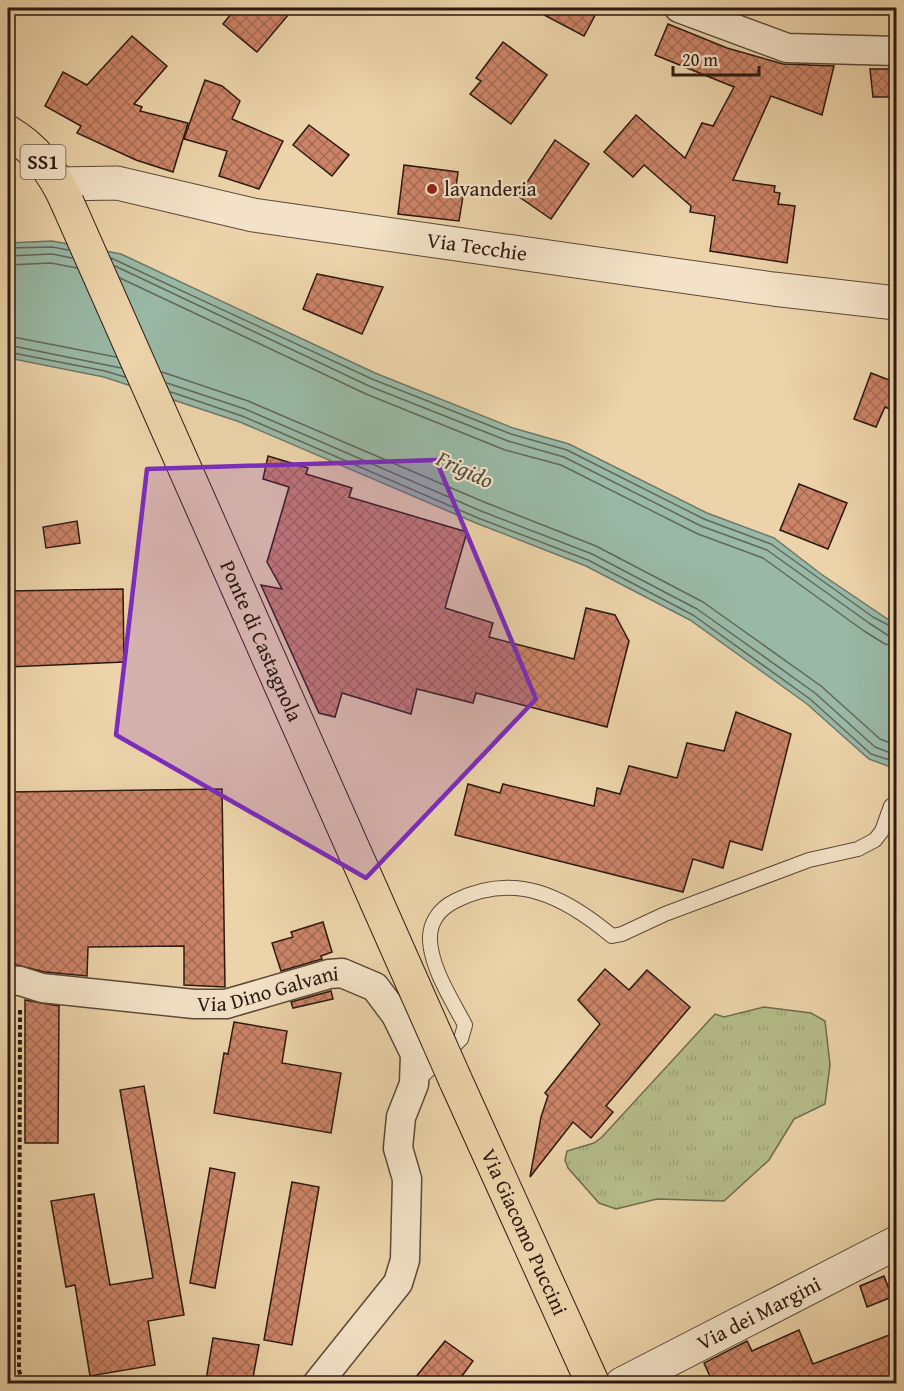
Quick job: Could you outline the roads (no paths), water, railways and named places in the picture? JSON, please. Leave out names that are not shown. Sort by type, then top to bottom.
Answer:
[{"type":"main road","name":"SS1","points":[[8,132],[39,155],[63,193]]},
{"type":"main road","name":"Ponte di Castagnola","points":[[63,193],[455,1079]]},
{"type":"main road","name":"Via Giacomo Puccini","points":[[455,1079],[593,1383]]},
{"type":"street","points":[[679,8],[787,48],[897,51]]},
{"type":"street","name":"Via Tecchie","points":[[63,193],[117,183],[253,215],[773,289],[897,303]]},
{"type":"street","name":"Via Dino Galvani","points":[[12,977],[42,988],[194,1004],[226,1004],[328,974],[342,973],[375,987],[396,1015],[415,1054],[414,1084],[401,1117],[398,1148],[407,1179],[405,1260],[398,1283],[317,1383]]},
{"type":"street","name":"Via dei Margini","points":[[622,1383],[897,1243]]},
{"type":"lane","points":[[414,1084],[461,1039],[465,1025],[440,976],[430,942],[432,922],[446,906],[471,893],[496,888],[527,889],[564,900],[612,936],[622,934],[665,914],[809,860],[858,849],[874,840],[882,831],[891,806]]},
{"type":"water","name":"Frigido","points":[[52,241],[121,254],[375,373],[513,428],[569,444],[707,513],[774,538],[821,574],[896,625],[896,769],[869,759],[807,704],[690,620],[586,566],[476,523],[240,422],[104,377],[8,358],[8,243]]},
{"type":"place","name":"lavanderia","points":[[432,189]]}]
